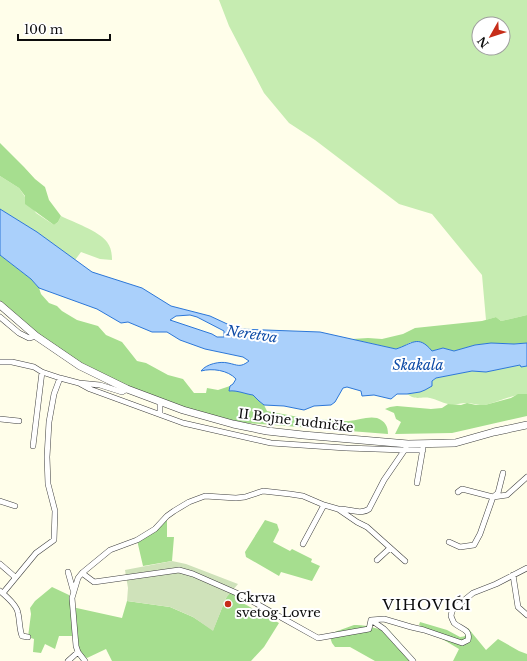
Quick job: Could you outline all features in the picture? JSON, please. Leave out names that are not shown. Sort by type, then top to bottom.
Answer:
[{"type":"street","name":"II Bojne rudničke","points":[[0,305],[36,336],[80,366],[127,389],[183,410],[233,424],[267,431],[423,446]]},
{"type":"street","name":"II Bojne rudničke","points":[[0,317],[18,333],[29,338],[36,336]]},
{"type":"street","points":[[0,362],[12,362],[34,367],[42,372],[79,383]]},
{"type":"street","points":[[33,446],[42,372]]},
{"type":"street","points":[[28,637],[22,636],[18,622],[18,612],[12,602],[1,592],[36,553],[54,540],[55,511],[48,484],[47,457],[49,422],[54,394],[60,378]]},
{"type":"street","name":"II Bojne rudničke","points":[[79,383],[89,383],[122,392],[127,389]]},
{"type":"street","name":"II Bojne rudničke","points":[[79,383],[90,389],[183,423],[271,443],[404,450],[423,446],[455,443],[494,432],[527,425]]},
{"type":"street","points":[[160,414],[161,402]]},
{"type":"street","points":[[0,419],[19,421]]},
{"type":"street","points":[[85,661],[78,652],[72,598],[78,578],[110,550],[137,540],[155,529],[174,511],[189,502],[204,496],[236,498],[245,497],[263,491],[303,496],[338,509],[349,509],[365,512],[369,509],[384,480],[408,444]]},
{"type":"street","points":[[417,483],[423,446]]},
{"type":"street","points":[[449,542],[460,547],[474,545],[480,534],[493,496],[498,492],[503,473]]},
{"type":"street","points":[[458,492],[462,489],[493,496],[507,495],[527,477]]},
{"type":"street","points":[[0,501],[15,506]]},
{"type":"street","points":[[303,544],[324,505]]},
{"type":"street","points":[[338,509],[367,527],[405,561]]},
{"type":"street","points":[[377,560],[390,548]]},
{"type":"street","points":[[0,564],[15,577]]},
{"type":"street","points":[[371,620],[384,619],[424,630],[462,643],[468,640],[468,632],[454,623],[451,616],[452,611],[473,593],[527,568]]},
{"type":"street","points":[[82,573],[94,582],[179,570],[241,595],[318,638],[369,629],[371,620]]},
{"type":"street","points":[[68,572],[74,591]]},
{"type":"street","points":[[513,575],[518,607],[527,616]]},
{"type":"street","points":[[371,620],[384,629],[413,661]]},
{"type":"street","points":[[68,661],[78,652]]},
{"type":"green space","points":[[219,0],[527,0],[527,315],[501,321],[496,317],[486,320],[482,275],[432,214],[399,204],[315,140],[289,123],[264,93],[229,26]]},
{"type":"green space","points":[[0,143],[35,179],[45,187],[49,200],[61,216],[58,222],[54,225],[25,204],[25,196],[19,188],[0,176]]},
{"type":"green space","points":[[0,176],[19,188],[36,213],[54,225],[58,222],[61,216],[98,234],[108,244],[111,251],[112,260],[100,259],[81,252],[75,260],[37,232],[0,209]]},
{"type":"green space","points":[[0,255],[31,279],[49,303],[57,306],[62,311],[77,320],[98,326],[106,335],[122,342],[137,361],[146,363],[168,375],[183,379],[194,393],[206,393],[207,388],[218,390],[230,386],[229,391],[253,395],[264,405],[267,411],[307,418],[338,421],[377,418],[386,424],[388,434],[234,422],[183,410],[80,366],[0,305]]},
{"type":"green space","points":[[527,315],[527,343],[491,343],[475,345],[454,351],[443,348],[432,351],[411,342],[396,349],[352,339],[382,339],[403,334],[415,328],[482,321],[496,317],[501,321]]},
{"type":"green space","points":[[520,365],[521,367],[527,366],[527,394],[516,395],[490,404],[482,405],[466,403],[450,405],[434,399],[416,398],[407,394],[420,392],[436,378],[472,371],[486,372]]},
{"type":"green space","points":[[518,394],[527,394],[527,416],[452,433],[395,434],[401,422],[396,419],[394,413],[385,409],[397,406],[431,409],[442,408],[448,404],[461,405],[467,403],[485,405],[511,398]]},
{"type":"green space","points":[[167,516],[167,537],[174,537],[172,561],[143,566],[137,540]]},
{"type":"green space","points":[[265,520],[277,524],[279,530],[273,542],[290,551],[292,549],[312,559],[311,562],[320,566],[312,581],[281,572],[279,576],[246,557],[245,552]]},
{"type":"green space","points":[[172,561],[186,564],[238,584],[226,598],[213,631],[193,617],[170,607],[127,601],[128,588],[125,570]]},
{"type":"green space","points":[[52,587],[69,595],[71,607],[122,618],[127,601],[170,607],[193,617],[213,630],[226,598],[231,590],[239,601],[279,623],[264,647],[251,661],[112,661],[106,649],[87,658],[78,652],[75,636],[59,636],[55,649],[45,644],[41,653],[33,652],[34,639],[28,637],[31,614],[30,608],[35,601]]},
{"type":"green space","points":[[420,622],[447,630],[460,637],[466,635],[468,628],[486,650],[498,639],[527,654],[527,661],[453,661],[459,649],[419,625]]},
{"type":"green space","points":[[354,625],[363,625],[389,630],[416,661],[375,661],[350,647],[335,647],[329,634]]},
{"type":"water","points":[[0,209],[37,232],[92,272],[142,288],[171,306],[210,316],[238,329],[320,332],[396,349],[411,343],[419,342],[423,343],[432,351],[443,348],[454,351],[475,345],[491,343],[527,343],[527,366],[521,367],[520,365],[486,372],[472,371],[436,378],[432,381],[432,386],[425,390],[407,394],[397,394],[391,399],[374,395],[362,396],[361,391],[347,387],[343,388],[335,402],[331,405],[314,406],[304,410],[284,406],[264,405],[253,395],[229,391],[230,386],[236,379],[233,376],[215,370],[201,371],[210,365],[217,363],[225,362],[243,365],[249,361],[243,357],[205,349],[180,340],[167,332],[152,332],[128,322],[121,323],[97,309],[39,288],[31,279],[0,255]],"holes":[[[190,315],[224,331],[224,337],[217,337],[170,320],[176,316]]]},
{"type":"place","name":"Ckrva svetog Lovre","points":[[228,604]]},
{"type":"district","name":"VIHOVIĆI","points":[[427,605]]},
{"type":"water label","name":"Neretva","points":[[252,334]]},
{"type":"water label","name":"Skakala","points":[[418,365]]}]
